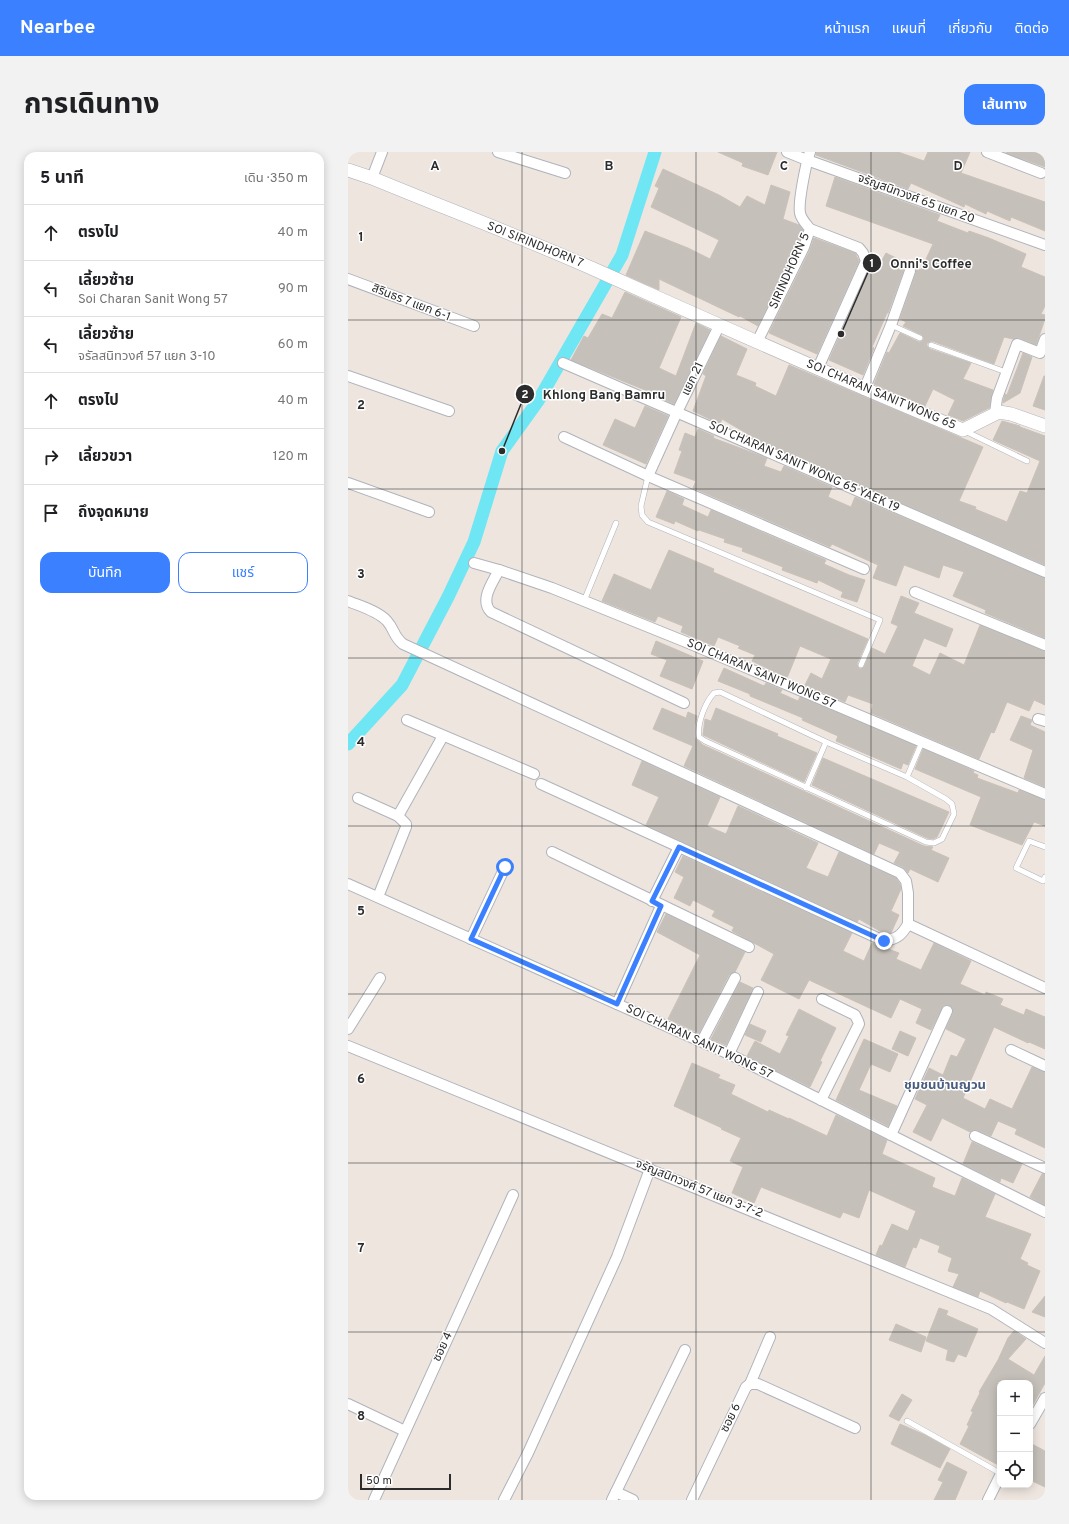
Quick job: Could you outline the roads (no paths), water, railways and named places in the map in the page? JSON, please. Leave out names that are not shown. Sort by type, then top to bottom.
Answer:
[{"type":"street","points":[[372,178],[382,152]]},
{"type":"street","points":[[498,152],[565,173]]},
{"type":"street","name":"จรัญสนิทวงศ์ 65 แยก 20","points":[[787,152],[808,156],[1045,245]]},
{"type":"street","points":[[987,152],[1041,173]]},
{"type":"street","name":"SIRINDHORN 5","points":[[757,342],[804,247],[810,229],[800,214],[802,187],[808,156]]},
{"type":"street","name":"SOI SIRINDHORN 7","points":[[348,170],[372,178],[597,271],[719,326]]},
{"type":"street","points":[[810,229],[859,248],[866,261],[818,368]]},
{"type":"street","points":[[864,390],[891,324],[910,271]]},
{"type":"street","name":"สิรินธร 7 แยก 6-1","points":[[348,279],[474,326]]},
{"type":"street","name":"SOI CHARAN SANIT WONG 65","points":[[719,326],[818,368],[864,390],[963,430],[995,413]]},
{"type":"street","name":"แยก 21","points":[[648,476],[719,326]]},
{"type":"street","points":[[1045,339],[1040,353],[1017,344],[997,398],[995,413],[999,412],[1011,414],[1045,426]]},
{"type":"street","name":"SOI CHARAN SANIT WONG 65 YAEK 19","points":[[564,363],[1045,572]]},
{"type":"street","points":[[348,376],[449,411]]},
{"type":"street","points":[[564,437],[648,476],[864,569]]},
{"type":"street","points":[[348,483],[429,512]]},
{"type":"street","name":"SOI CHARAN SANIT WONG 57","points":[[474,563],[552,588],[686,642],[1045,794]]},
{"type":"street","points":[[499,570],[487,595],[487,608],[491,612],[684,703]]},
{"type":"street","points":[[915,592],[1045,645]]},
{"type":"street","points":[[348,601],[382,616],[388,622],[395,637],[403,644],[900,873],[906,881],[908,893],[908,922],[903,934],[894,940],[884,941],[541,784]]},
{"type":"street","points":[[407,720],[534,774]]},
{"type":"street","points":[[398,816],[443,736]]},
{"type":"street","points":[[358,798],[398,816],[406,824],[378,897]]},
{"type":"street","points":[[617,1004],[679,847]]},
{"type":"street","points":[[552,852],[657,904],[749,947]]},
{"type":"street","points":[[471,939],[505,867]]},
{"type":"street","name":"SOI CHARAN SANIT WONG 57","points":[[348,884],[729,1054],[1045,1212]]},
{"type":"street","points":[[908,922],[1045,988]]},
{"type":"street","points":[[348,1029],[380,978]]},
{"type":"street","points":[[702,1042],[735,978]]},
{"type":"street","points":[[729,1054],[758,992]]},
{"type":"street","points":[[821,1100],[858,1024],[855,1015],[822,999]]},
{"type":"street","points":[[891,1134],[947,1011]]},
{"type":"street","name":"จรัญสนิทวงศ์ 57 แยก 3-7-2","points":[[348,1046],[991,1309],[1045,1342]]},
{"type":"street","points":[[1011,1050],[1045,1066]]},
{"type":"street","points":[[975,1136],[1045,1168]]},
{"type":"street","points":[[504,1500],[528,1453],[617,1257],[650,1169]]},
{"type":"street","name":"ซอย 4","points":[[374,1500],[513,1195]]},
{"type":"street","name":"ซอย 6","points":[[692,1500],[746,1387],[750,1384],[770,1337]]},
{"type":"street","points":[[633,1500],[614,1496],[685,1350]]},
{"type":"street","points":[[750,1384],[758,1384],[855,1428]]},
{"type":"street","points":[[1033,1419],[1045,1398]]},
{"type":"street","points":[[348,1404],[405,1430]]},
{"type":"street","points":[[988,1500],[997,1480]]},
{"type":"lane","points":[[891,324],[920,338]]},
{"type":"lane","points":[[931,345],[1006,372]]},
{"type":"lane","points":[[963,430],[1027,461]]},
{"type":"lane","points":[[648,476],[641,506],[642,515],[648,522],[880,620],[861,666]]},
{"type":"lane","points":[[584,601],[616,523]]},
{"type":"lane","points":[[720,692],[826,742],[907,777],[946,799],[952,804],[954,814],[942,839],[934,843],[926,842],[705,741],[699,737],[698,729],[709,699],[714,693],[720,692]]},
{"type":"lane","points":[[806,788],[826,742]]},
{"type":"lane","points":[[907,777],[922,742]]},
{"type":"lane","points":[[1045,848],[1029,840],[1016,868],[1043,881],[1045,877]]},
{"type":"lane","points":[[907,1421],[997,1472]]},
{"type":"waterway","points":[[348,744],[402,685],[448,597],[474,542],[502,451],[538,401],[622,255],[655,152]]},
{"type":"place","name":"Onni's Coffee","points":[[841,334]]},
{"type":"place","name":"Khlong Bang Bamru","points":[[502,451]]},
{"type":"district","name":"ชุมชนบ้านญวน","points":[[945,1086]]}]
